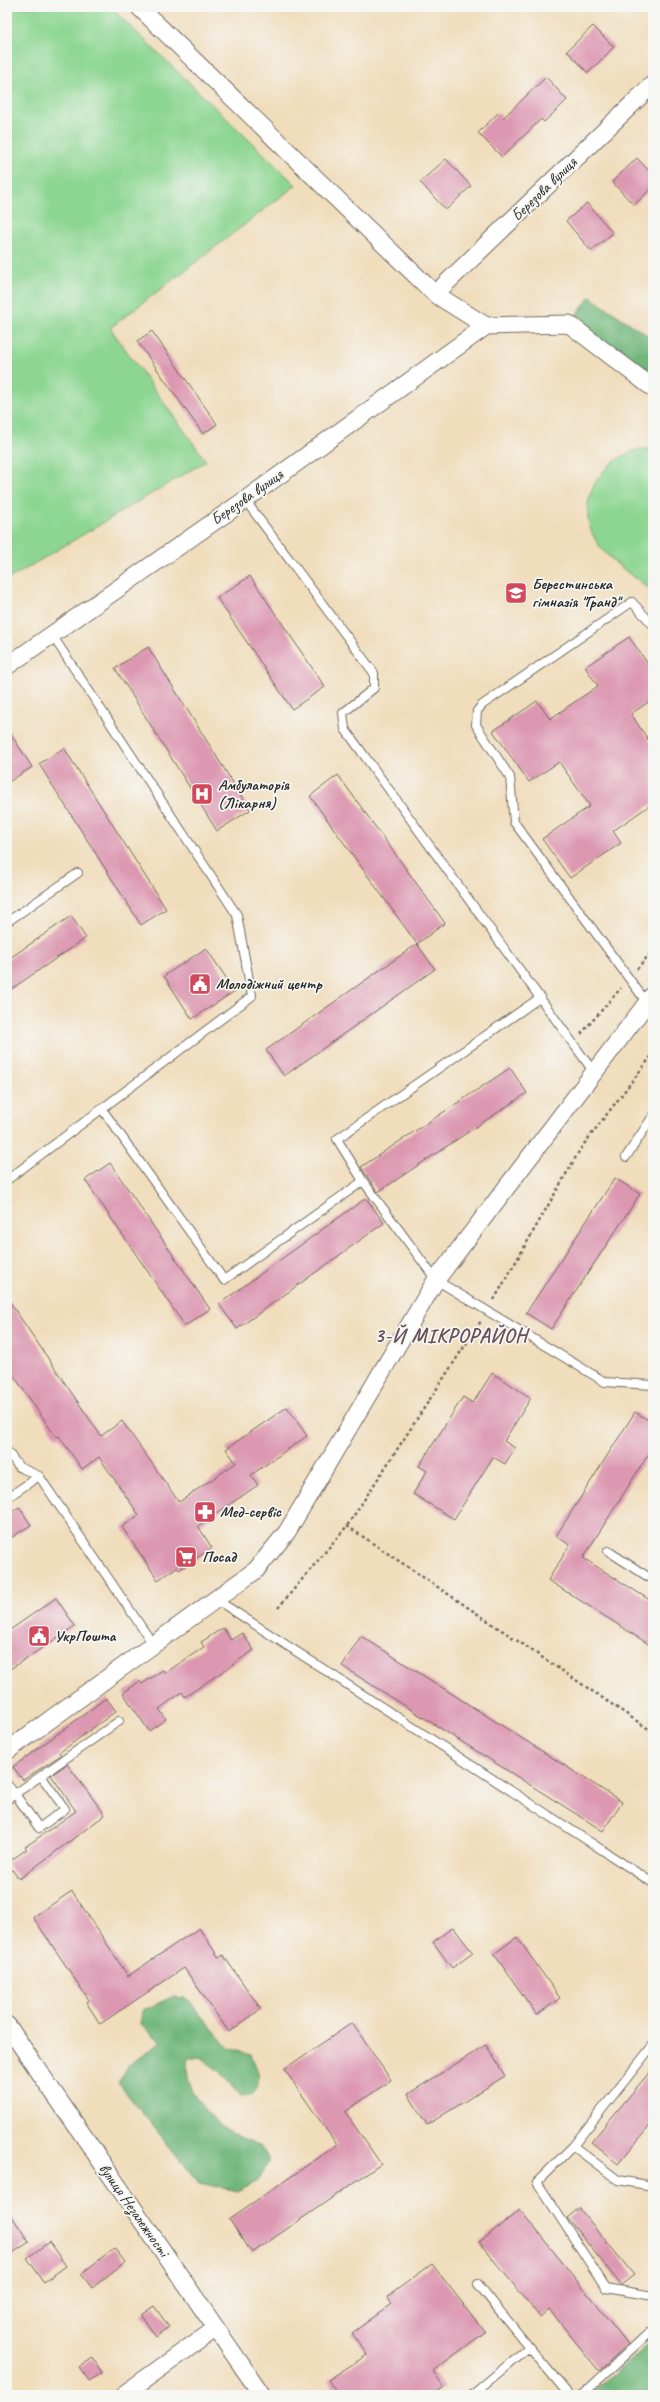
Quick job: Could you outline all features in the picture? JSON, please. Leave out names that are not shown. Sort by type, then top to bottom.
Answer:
[{"type":"street","points":[[140,7],[435,294],[486,326],[568,324],[653,388]]},
{"type":"street","name":"Березова вулиця","points":[[435,294],[653,84]]},
{"type":"street","name":"Березова вулиця","points":[[7,666],[245,500],[486,326]]},
{"type":"street","points":[[7,1751],[153,1644],[218,1600],[256,1570],[287,1532],[436,1280],[593,1071],[650,999]]},
{"type":"street","name":"вулиця Незалежності","points":[[7,2025],[262,2395]]},
{"type":"street","points":[[123,2395],[216,2328]]},
{"type":"lane","points":[[245,500],[374,673],[374,688],[343,713],[345,729],[574,1042],[593,1071]]},
{"type":"lane","points":[[650,999],[514,822],[512,781],[479,732],[476,718],[482,705],[632,602],[653,625]]},
{"type":"lane","points":[[7,1180],[252,996],[237,915],[52,635]]},
{"type":"lane","points":[[7,922],[78,873]]},
{"type":"lane","points":[[541,997],[337,1139],[363,1182],[436,1280],[487,1312],[606,1382],[653,1385]]},
{"type":"lane","points":[[102,1109],[224,1280],[363,1182]]},
{"type":"lane","points":[[626,1157],[653,1116]]},
{"type":"lane","points":[[7,1451],[19,1467],[39,1476],[153,1644]]},
{"type":"lane","points":[[7,1498],[39,1476]]},
{"type":"lane","points":[[608,1551],[653,1580]]},
{"type":"lane","points":[[218,1600],[653,1883]]},
{"type":"lane","points":[[7,1800],[119,1721]]},
{"type":"lane","points":[[7,1784],[39,1828],[65,1809],[41,1776]]},
{"type":"lane","points":[[653,2045],[573,2146],[537,2182],[606,2288],[653,2296]]},
{"type":"lane","points":[[573,2146],[618,2180],[653,2186]]},
{"type":"lane","points":[[478,2284],[569,2395]]},
{"type":"lane","points":[[582,2395],[653,2329]]},
{"type":"lane","points":[[472,2395],[529,2347]]},
{"type":"path","points":[[633,973],[653,950]]},
{"type":"path","points":[[574,1042],[623,984]]},
{"type":"path","points":[[278,1608],[347,1526],[487,1312],[581,1148],[653,1054]]},
{"type":"path","points":[[347,1526],[653,1732]]},
{"type":"green space","points":[[7,7],[110,7],[296,185],[110,328],[206,461],[7,580]]},
{"type":"green space","points":[[590,297],[653,339],[653,388],[569,324]]},
{"type":"green space","points":[[641,449],[653,449],[653,591],[619,566],[601,548],[592,533],[588,517],[588,502],[593,488],[601,475],[612,463],[625,455]]},
{"type":"green space","points":[[174,1996],[185,1997],[229,2048],[251,2055],[258,2071],[259,2081],[255,2091],[251,2096],[241,2097],[219,2071],[200,2057],[188,2058],[187,2069],[189,2080],[193,2091],[206,2110],[223,2127],[232,2133],[254,2143],[262,2149],[269,2161],[258,2181],[238,2191],[199,2183],[118,2083],[129,2064],[162,2042],[141,2025],[143,2010]]},
{"type":"green space","points":[[653,2341],[653,2393],[650,2395],[589,2395]]},
{"type":"building","points":[[593,26],[614,47],[588,73],[567,51]]},
{"type":"building","points":[[546,77],[567,100],[544,122],[541,119],[502,157],[478,133],[498,113],[503,118]]},
{"type":"building","points":[[637,158],[653,175],[653,187],[634,205],[612,182]]},
{"type":"building","points":[[446,159],[471,186],[446,210],[420,182]]},
{"type":"building","points":[[587,203],[613,233],[591,251],[566,221]]},
{"type":"building","points":[[152,331],[217,424],[203,434],[137,341]]},
{"type":"building","points":[[250,576],[325,687],[292,709],[217,598]]},
{"type":"building","points":[[629,637],[653,671],[653,699],[631,714],[653,747],[653,803],[613,831],[621,843],[570,878],[542,839],[590,806],[559,762],[529,782],[493,731],[537,701],[550,719],[598,686],[585,667]]},
{"type":"building","points":[[148,647],[250,810],[217,831],[115,668]]},
{"type":"building","points":[[7,728],[32,767],[7,783]]},
{"type":"building","points":[[64,748],[166,909],[141,925],[39,764]]},
{"type":"building","points":[[338,775],[445,923],[417,944],[310,796]]},
{"type":"building","points":[[71,916],[86,938],[7,992],[7,960]]},
{"type":"building","points":[[417,944],[435,969],[284,1076],[266,1050]]},
{"type":"building","points":[[206,948],[235,991],[192,1019],[164,976]]},
{"type":"building","points":[[510,1068],[527,1093],[378,1192],[361,1167]]},
{"type":"building","points":[[110,1163],[210,1309],[185,1326],[85,1180]]},
{"type":"building","points":[[615,1178],[640,1194],[551,1329],[526,1313]]},
{"type":"building","points":[[366,1198],[384,1223],[237,1329],[219,1304]]},
{"type":"building","points":[[7,1298],[101,1436],[122,1421],[179,1502],[236,1463],[226,1449],[287,1407],[307,1436],[251,1475],[258,1485],[198,1526],[212,1548],[179,1570],[177,1567],[158,1580],[122,1527],[139,1515],[99,1457],[82,1469],[59,1436],[56,1437],[7,1366]]},
{"type":"building","points":[[492,1373],[531,1398],[504,1441],[515,1448],[505,1464],[493,1457],[454,1519],[413,1494],[427,1471],[419,1466],[463,1397],[473,1403]]},
{"type":"building","points":[[635,1412],[653,1423],[653,1447],[583,1558],[653,1602],[653,1647],[548,1580],[570,1545],[556,1536]]},
{"type":"building","points":[[19,1507],[31,1525],[7,1540],[7,1515]]},
{"type":"building","points":[[56,1598],[75,1626],[7,1671],[7,1632]]},
{"type":"building","points":[[223,1628],[231,1640],[242,1633],[254,1650],[185,1697],[182,1692],[159,1709],[166,1719],[149,1731],[123,1693],[140,1681],[142,1684],[163,1670],[165,1673],[204,1647],[201,1642]]},
{"type":"building","points":[[361,1636],[622,1802],[603,1831],[342,1666]]},
{"type":"building","points":[[106,1698],[116,1711],[59,1753],[61,1755],[23,1780],[13,1767]]},
{"type":"building","points":[[67,1764],[105,1815],[19,1879],[7,1863],[27,1849],[25,1847],[76,1811],[51,1775]]},
{"type":"building","points":[[72,1891],[128,1976],[199,1928],[219,1958],[223,1955],[261,2009],[229,2032],[184,1968],[100,2024],[86,2002],[89,2000],[33,1917]]},
{"type":"building","points":[[453,1927],[473,1953],[452,1968],[433,1942]]},
{"type":"building","points":[[517,1937],[560,1998],[537,2015],[494,1954]]},
{"type":"building","points":[[352,2023],[391,2080],[345,2112],[381,2164],[252,2253],[229,2219],[337,2145],[284,2069]]},
{"type":"building","points":[[486,2045],[505,2076],[427,2125],[408,2094]]},
{"type":"building","points":[[653,2068],[653,2122],[618,2164],[591,2142]]},
{"type":"building","points":[[579,2208],[634,2275],[621,2285],[567,2218]]},
{"type":"building","points":[[7,2209],[29,2242],[7,2257]]},
{"type":"building","points":[[520,2210],[628,2344],[599,2371],[549,2309],[540,2317],[479,2242]]},
{"type":"building","points":[[49,2242],[66,2266],[44,2282],[27,2258]]},
{"type":"building","points":[[114,2248],[125,2262],[92,2288],[81,2274]]},
{"type":"building","points":[[432,2264],[485,2332],[433,2371],[444,2387],[432,2395],[338,2395],[328,2380],[367,2355],[352,2333],[392,2304],[387,2297]]},
{"type":"building","points":[[154,2306],[169,2327],[156,2337],[141,2315]]},
{"type":"building","points":[[93,2358],[102,2373],[89,2381],[79,2367]]},
{"type":"place","name":"Берестинська гімназія \"Гранд\"","points":[[516,593]]},
{"type":"place","name":"Амбулаторія (Лікарня)","points":[[202,794]]},
{"type":"place","name":"Молодіжний центр","points":[[200,984]]},
{"type":"place","name":"Мед-сервіс","points":[[205,1512]]},
{"type":"place","name":"Посад","points":[[186,1557]]},
{"type":"place","name":"УкрПошта","points":[[39,1636]]},
{"type":"district","name":"3-Й МІКРОРАЙОН","points":[[451,1335]]}]
